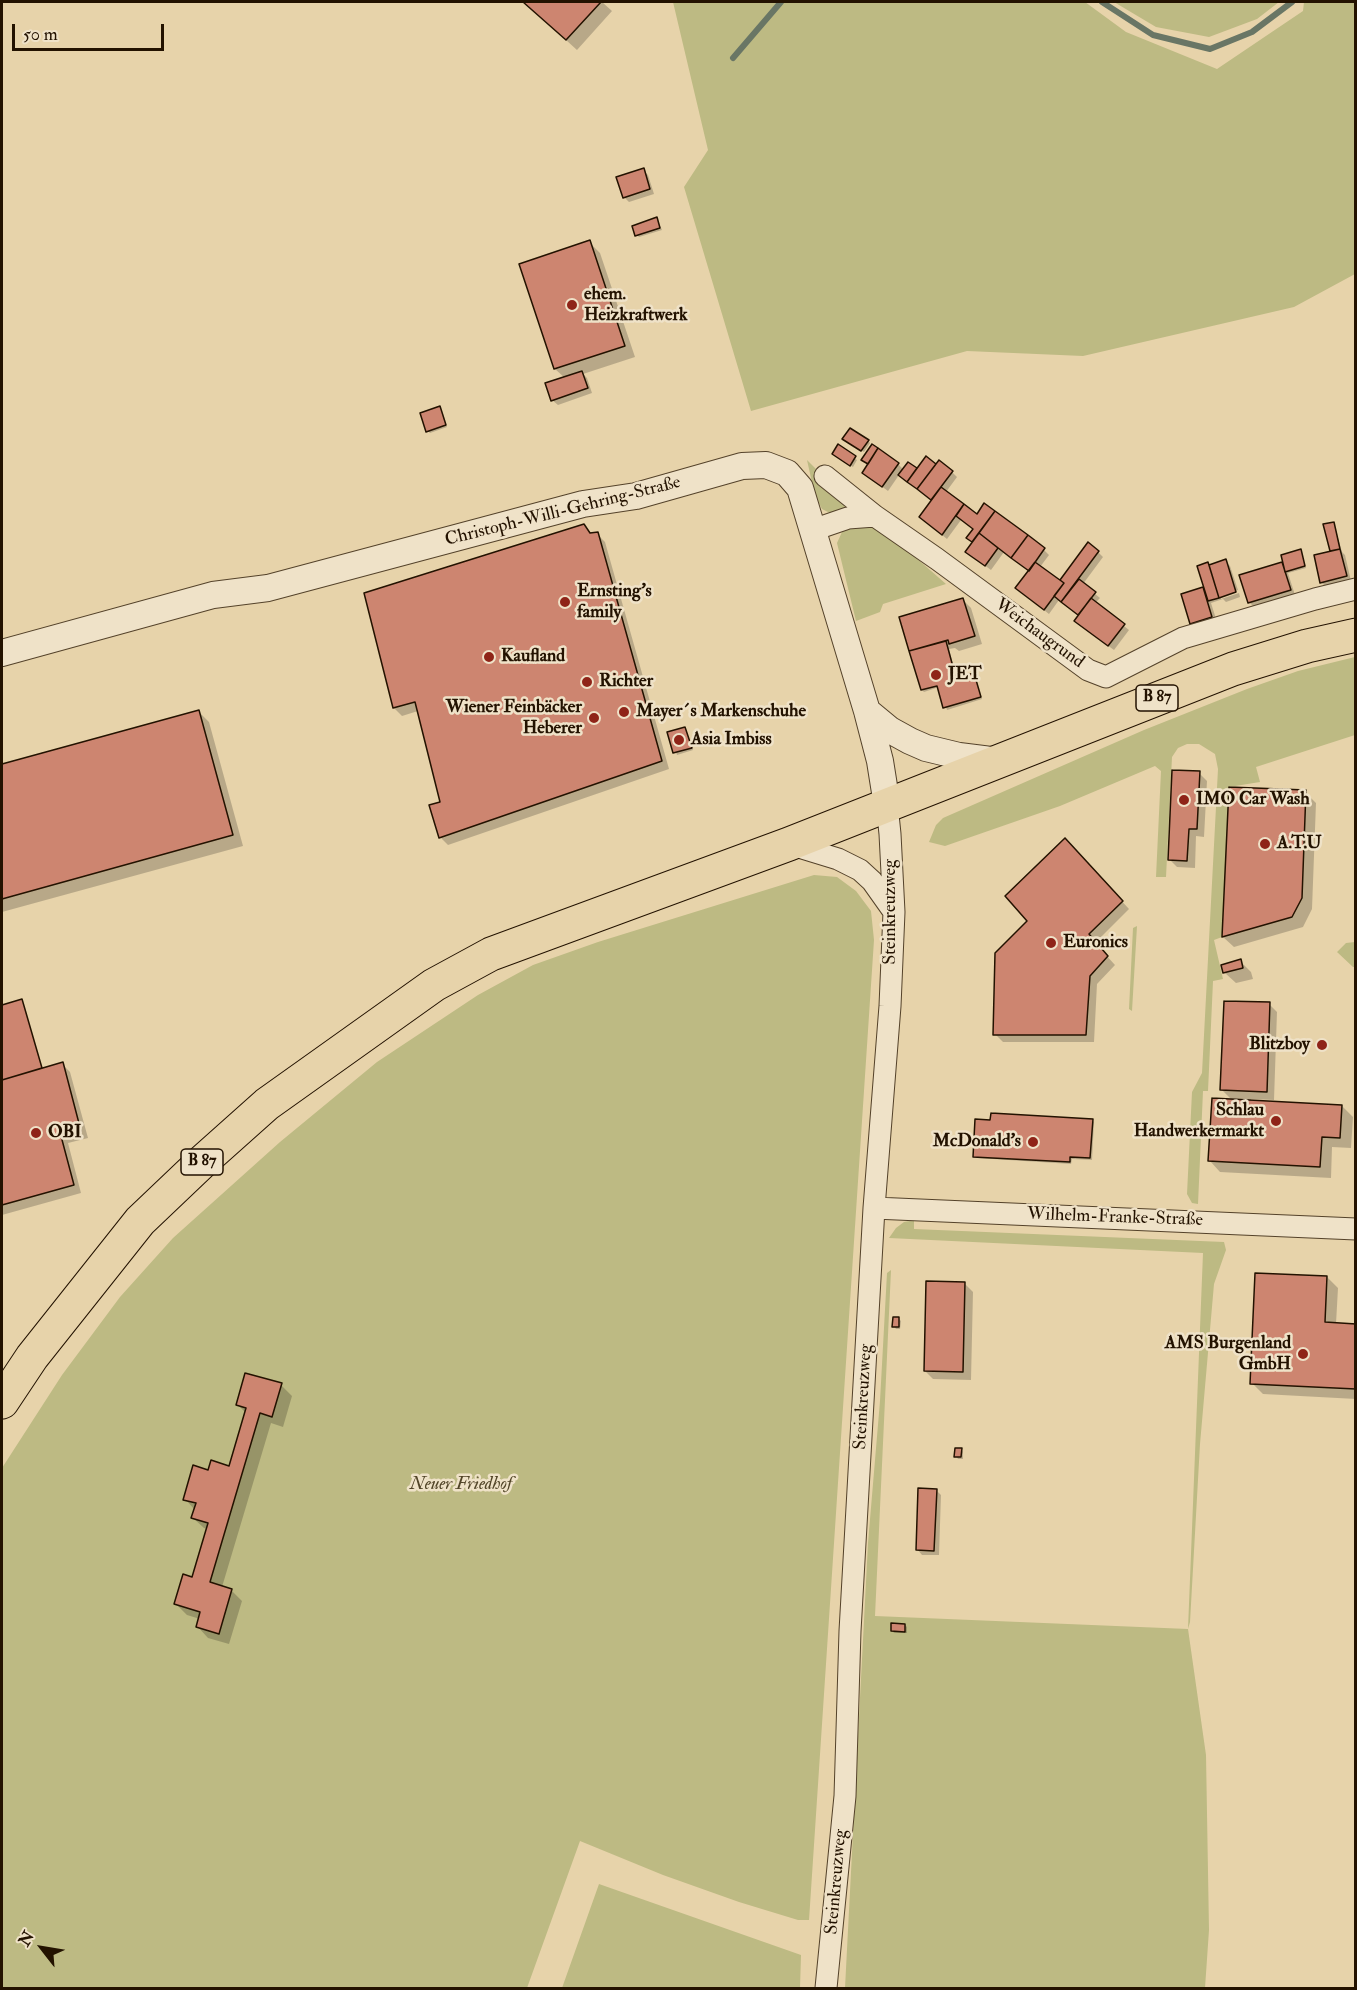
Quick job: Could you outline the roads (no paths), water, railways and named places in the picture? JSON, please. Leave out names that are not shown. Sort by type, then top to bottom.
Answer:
[{"type":"main road","name":"B 87","points":[[2,1402],[39,1348],[140,1221],[267,1104],[434,985],[491,954],[789,844],[1233,669],[1307,646],[1356,635]]},
{"type":"street","name":"Christoph-Willi-Gehring-Straße","points":[[2,653],[213,595],[268,588],[583,504],[636,496],[742,466],[766,465],[787,473],[800,488],[867,711],[880,761],[887,805]]},
{"type":"street","name":"Weichaugrund","points":[[825,476],[875,516],[1088,670],[1106,677],[1183,638],[1356,589]]},
{"type":"street","points":[[813,530],[848,519],[875,516]]},
{"type":"street","points":[[867,711],[890,730],[918,745],[959,756],[999,761]]},
{"type":"street","name":"Steinkreuzweg","points":[[826,1989],[845,1796],[850,1631],[874,1208],[890,1006],[894,912],[887,805]]},
{"type":"street","points":[[789,844],[838,859],[860,870],[872,881],[894,912]]},
{"type":"street","name":"Wilhelm-Franke-Straße","points":[[874,1208],[1356,1229]]},
{"type":"waterway","points":[[733,58],[781,2]]},
{"type":"waterway","points":[[1102,2],[1153,35],[1210,49],[1252,32],[1292,2]]},
{"type":"place","name":"ehem. Heizkraftwerk","points":[[572,305]]},
{"type":"place","name":"Ernsting's family","points":[[565,602]]},
{"type":"place","name":"Kaufland","points":[[489,657]]},
{"type":"place","name":"JET","points":[[936,675]]},
{"type":"place","name":"Richter","points":[[587,682]]},
{"type":"place","name":"Mayer´s Markenschuhe","points":[[624,712]]},
{"type":"place","name":"Wiener Feinbäcker Heberer","points":[[594,718]]},
{"type":"place","name":"Asia Imbiss","points":[[679,740]]},
{"type":"place","name":"IMO Car Wash","points":[[1184,800]]},
{"type":"place","name":"A.T.U","points":[[1265,844]]},
{"type":"place","name":"Euronics","points":[[1051,943]]},
{"type":"place","name":"Blitzboy","points":[[1322,1045]]},
{"type":"place","name":"Schlau Handwerkermarkt","points":[[1276,1121]]},
{"type":"place","name":"OBI","points":[[36,1133]]},
{"type":"place","name":"McDonald's","points":[[1033,1142]]},
{"type":"place","name":"AMS Burgenland GmbH","points":[[1303,1354]]},
{"type":"park label","name":"Neuer Friedhof","points":[[461,1485]]}]
